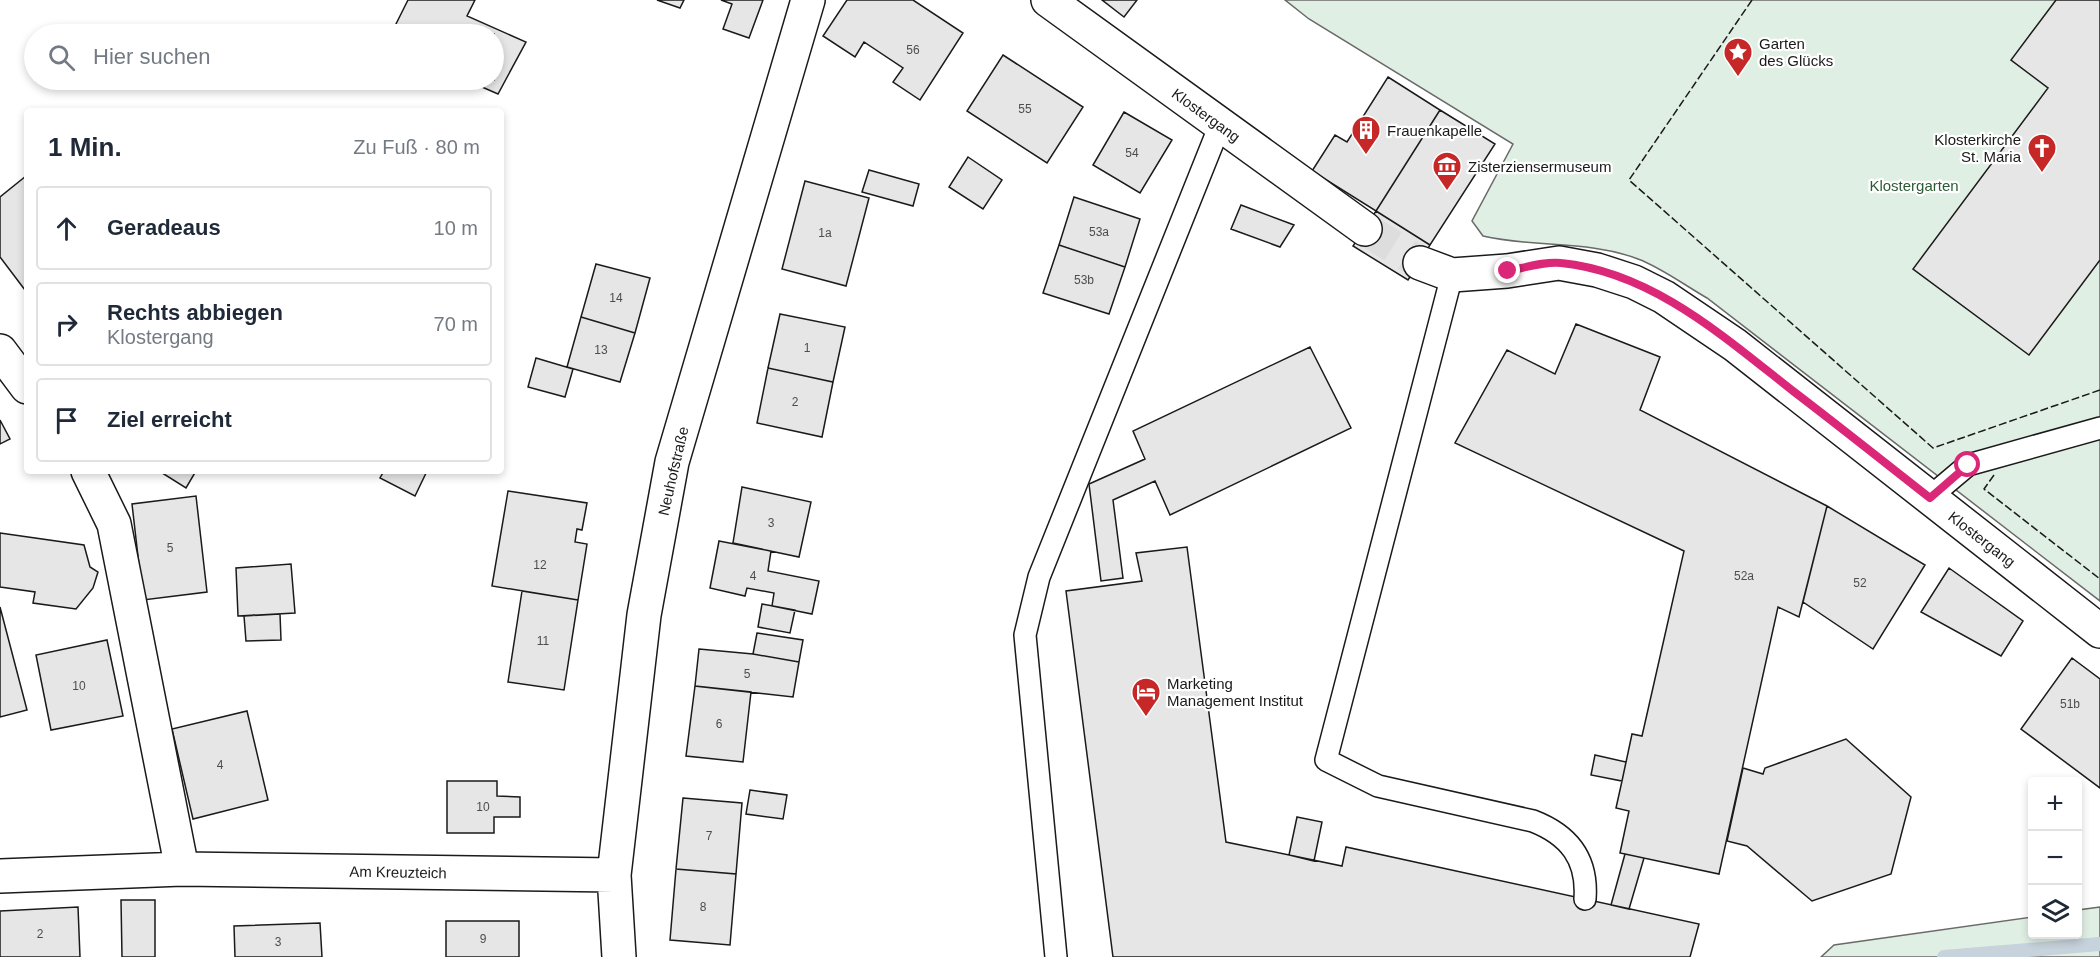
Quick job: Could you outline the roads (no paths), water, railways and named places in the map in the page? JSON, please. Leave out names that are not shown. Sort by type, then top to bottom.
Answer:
[{"type":"street","name":"Neuhofstraße","points":[[619,957],[615,875],[644,615],[672,462],[808,0]]},
{"type":"street","name":"Klostergang","points":[[1048,0],[1365,229]]},
{"type":"street","name":"Klostergang","points":[[1420,262],[1452,275],[1508,271],[1559,262],[1597,270],[1634,282],[1664,297],[1735,345],[2100,631]]},
{"type":"street","points":[[0,351],[24,383]]},
{"type":"street","points":[[89,474],[114,524],[182,869]]},
{"type":"street","name":"Am Kreuzteich","points":[[0,876],[182,869],[615,875]]},
{"type":"lane","points":[[1056,957],[1025,635],[1039,577],[1220,125]]},
{"type":"lane","points":[[1452,275],[1326,760],[1378,786],[1533,821],[1551,828],[1566,840],[1577,855],[1584,873],[1585,899]]},
{"type":"lane","points":[[1930,498],[1968,465],[2100,428]]},
{"type":"waterway","points":[[1944,957],[2100,944]]},
{"type":"tunnel","points":[[1365,229],[1420,263]]},
{"type":"place","name":"Garten des Glücks","points":[[1738,78]]},
{"type":"place","name":"Frauenkapelle","points":[[1366,156]]},
{"type":"place","name":"Klosterkirche St. Maria","points":[[2042,174]]},
{"type":"place","name":"Zisterziensermuseum","points":[[1447,192]]},
{"type":"place","name":"Marketing Management Institut","points":[[1146,718]]},
{"type":"park label","name":"Klostergarten","points":[[1914,185]]}]
